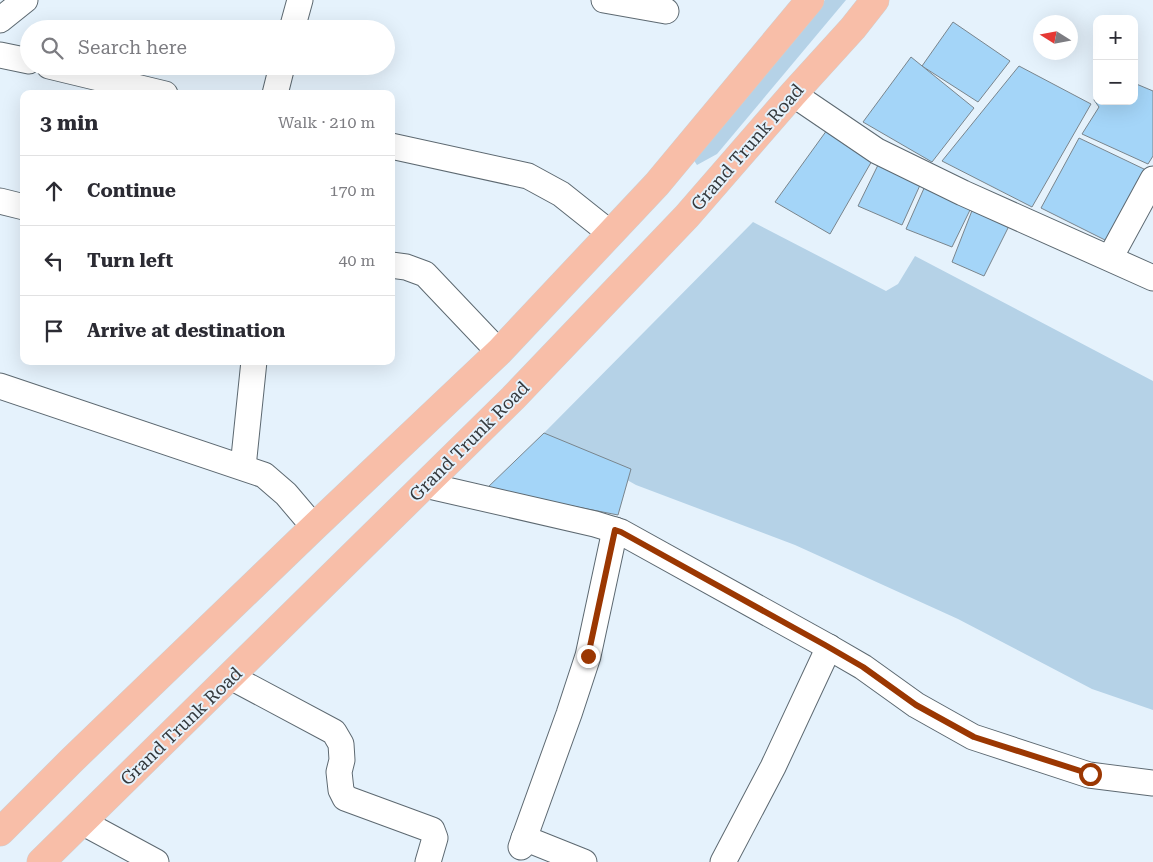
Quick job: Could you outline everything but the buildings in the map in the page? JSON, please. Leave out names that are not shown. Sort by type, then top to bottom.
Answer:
[{"type":"highway","points":[[0,832],[314,527],[499,352],[657,184],[810,0]]},
{"type":"highway","name":"Grand Trunk Road","points":[[41,862],[513,398],[687,216],[853,28],[875,0]]},
{"type":"highway","points":[[657,184],[687,216]]},
{"type":"street","points":[[0,20],[26,0]]},
{"type":"street","points":[[294,20],[300,0]]},
{"type":"street","points":[[604,0],[666,11]]},
{"type":"street","points":[[0,54],[20,59]]},
{"type":"street","points":[[86,75],[148,90]]},
{"type":"street","points":[[275,90],[279,75]]},
{"type":"street","points":[[793,94],[877,152],[963,193],[1153,278]]},
{"type":"street","points":[[395,147],[528,176],[560,194],[610,233]]},
{"type":"street","points":[[1110,258],[1153,179]]},
{"type":"street","points":[[0,201],[20,206]]},
{"type":"street","points":[[395,265],[425,274],[499,352]]},
{"type":"street","points":[[243,467],[254,365]]},
{"type":"street","points":[[0,386],[264,475],[286,494],[314,527]]},
{"type":"street","points":[[425,485],[621,532],[829,647],[863,667],[916,705],[974,737],[1090,774],[1153,783]]},
{"type":"street","points":[[584,862],[522,843],[588,656],[615,530]]},
{"type":"street","points":[[723,862],[773,767],[829,647]]},
{"type":"street","points":[[231,677],[334,732],[341,744],[342,760],[339,772],[341,790],[345,798],[432,830],[435,838],[428,862]]},
{"type":"street","points":[[82,822],[156,862]]},
{"type":"shaded area","points":[[825,0],[846,0],[717,154],[697,165],[691,156]]},
{"type":"shaded area","points":[[753,222],[886,291],[898,284],[915,256],[1153,381],[1153,710],[1092,689],[958,619],[795,545],[636,485],[544,433]]},
{"type":"route","points":[[588,656],[615,530],[670,558],[825,645],[863,667],[916,705],[974,737],[1090,774]]}]
